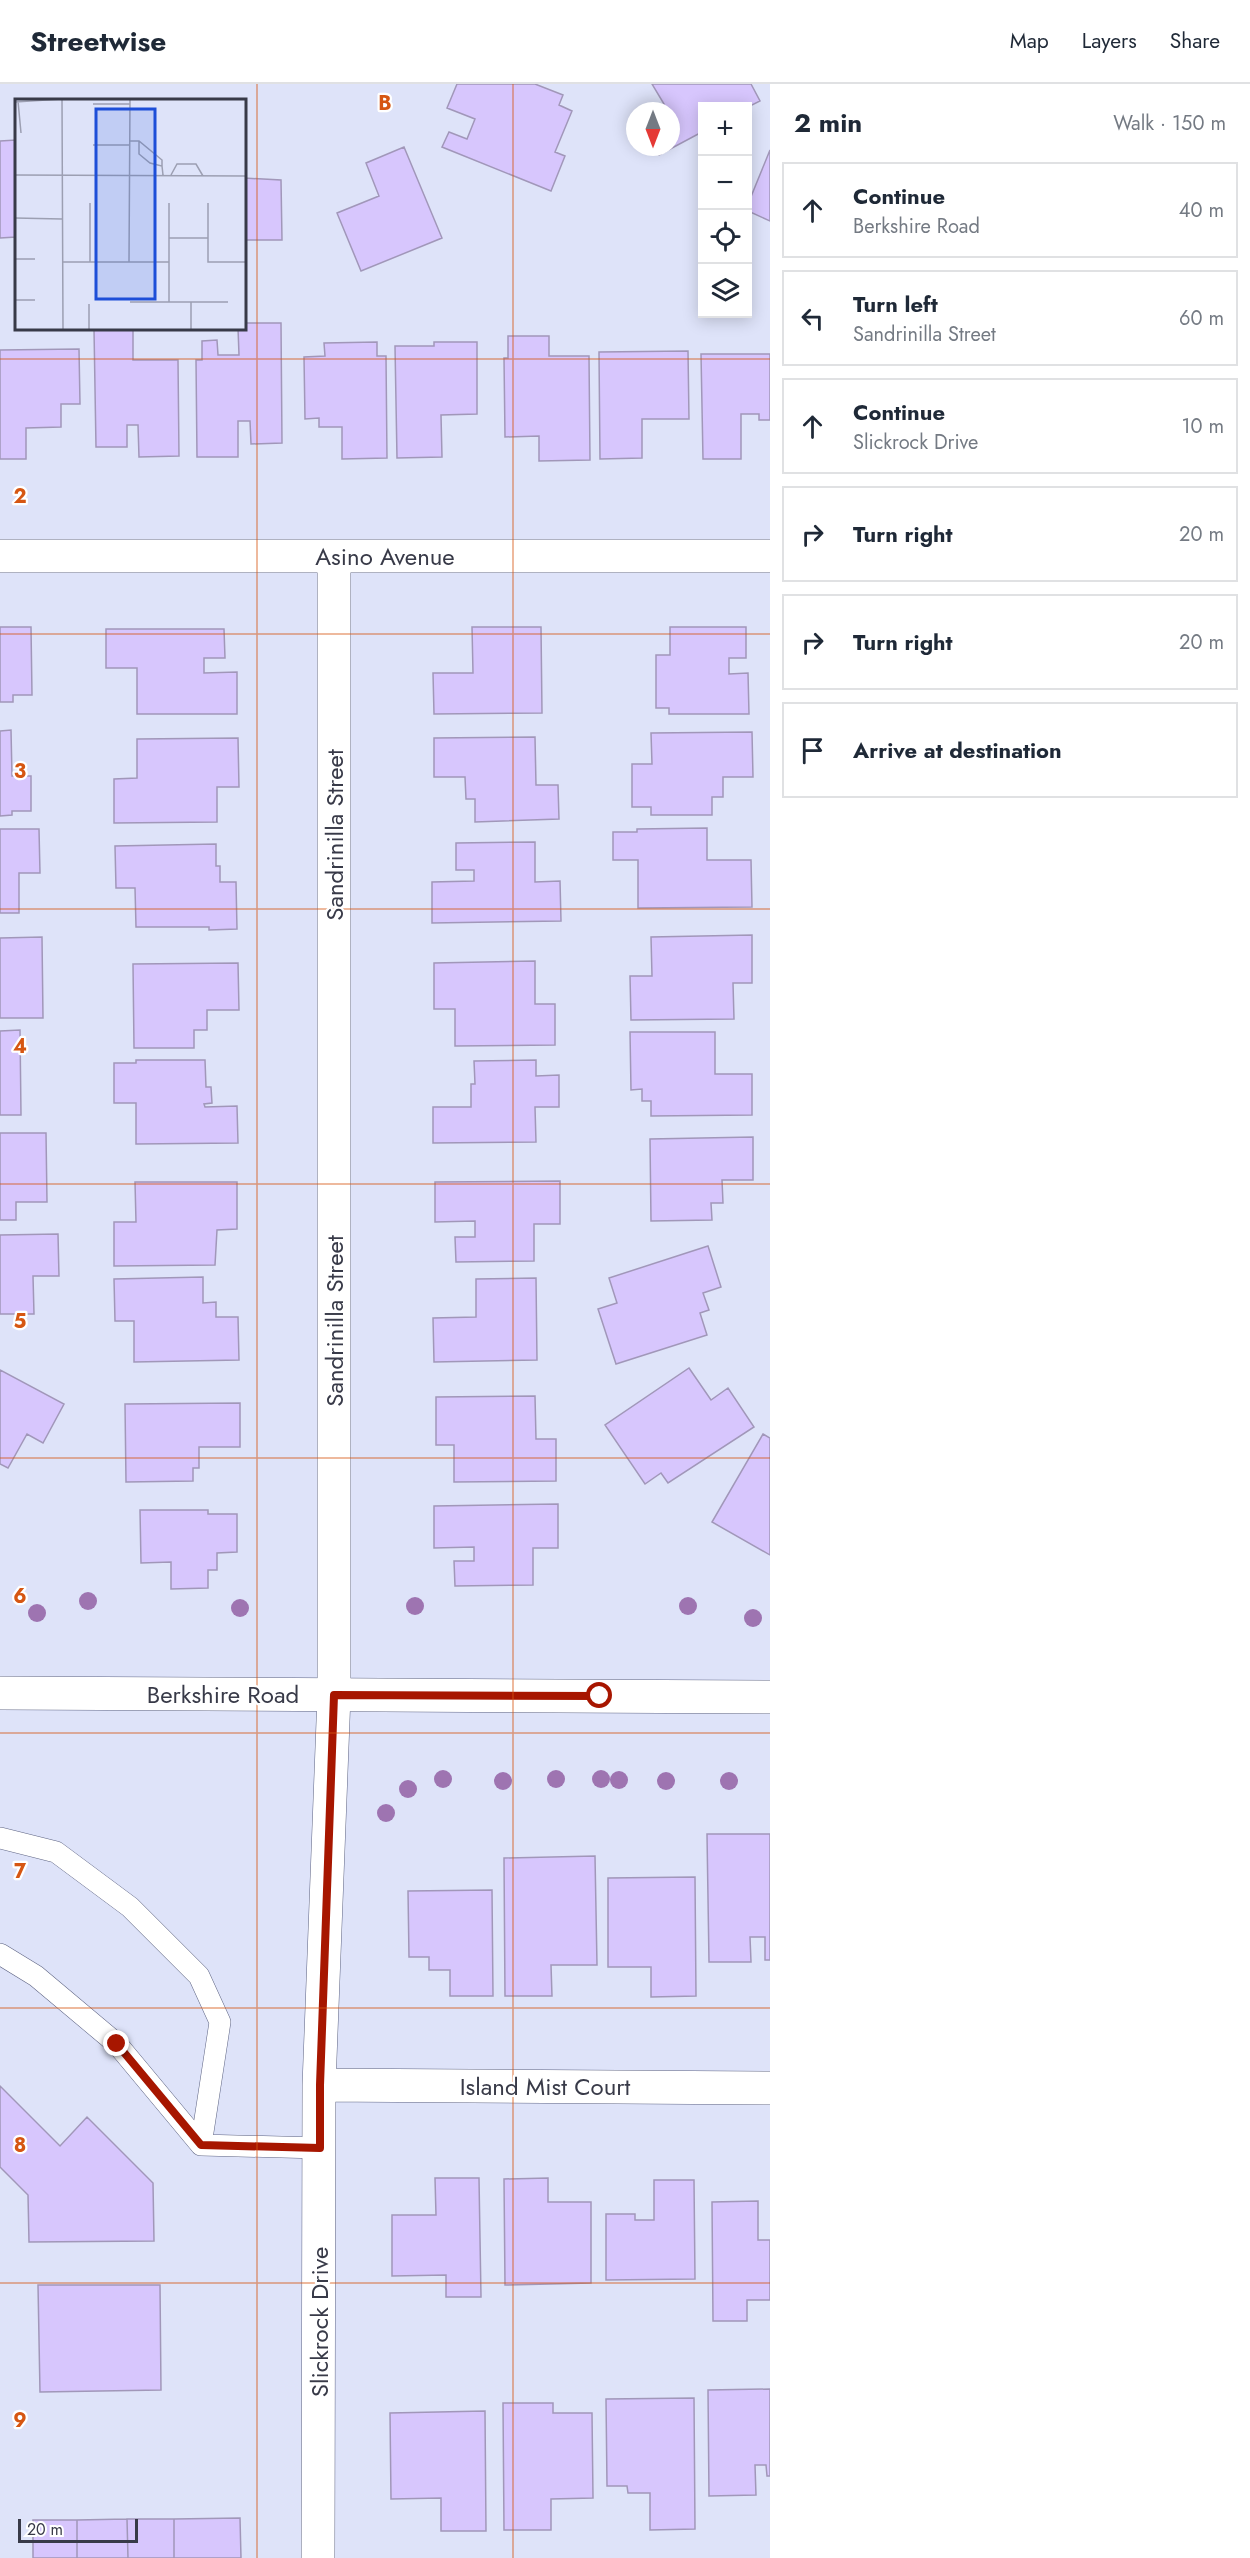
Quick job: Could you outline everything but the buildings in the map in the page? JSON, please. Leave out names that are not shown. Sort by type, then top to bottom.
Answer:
[{"type":"street","name":"Asino Avenue","points":[[0,556],[770,556]]},
{"type":"street","name":"Sandrinilla Street","points":[[320,2085],[334,1695],[334,556]]},
{"type":"street","name":"Berkshire Road","points":[[0,1694],[770,1697]]},
{"type":"street","name":"Island Mist Court","points":[[320,2085],[770,2088]]},
{"type":"street","name":"Slickrock Drive","points":[[318,2558],[320,2085]]},
{"type":"lane","points":[[0,1838],[56,1852],[130,1906],[199,1976],[220,2022],[201,2145]]},
{"type":"lane","points":[[0,1954],[36,1976],[117,2044],[201,2145],[320,2148]]},
{"type":"route","points":[[117,2044],[201,2145],[320,2148],[320,2085],[334,1695],[600,1696]]}]
